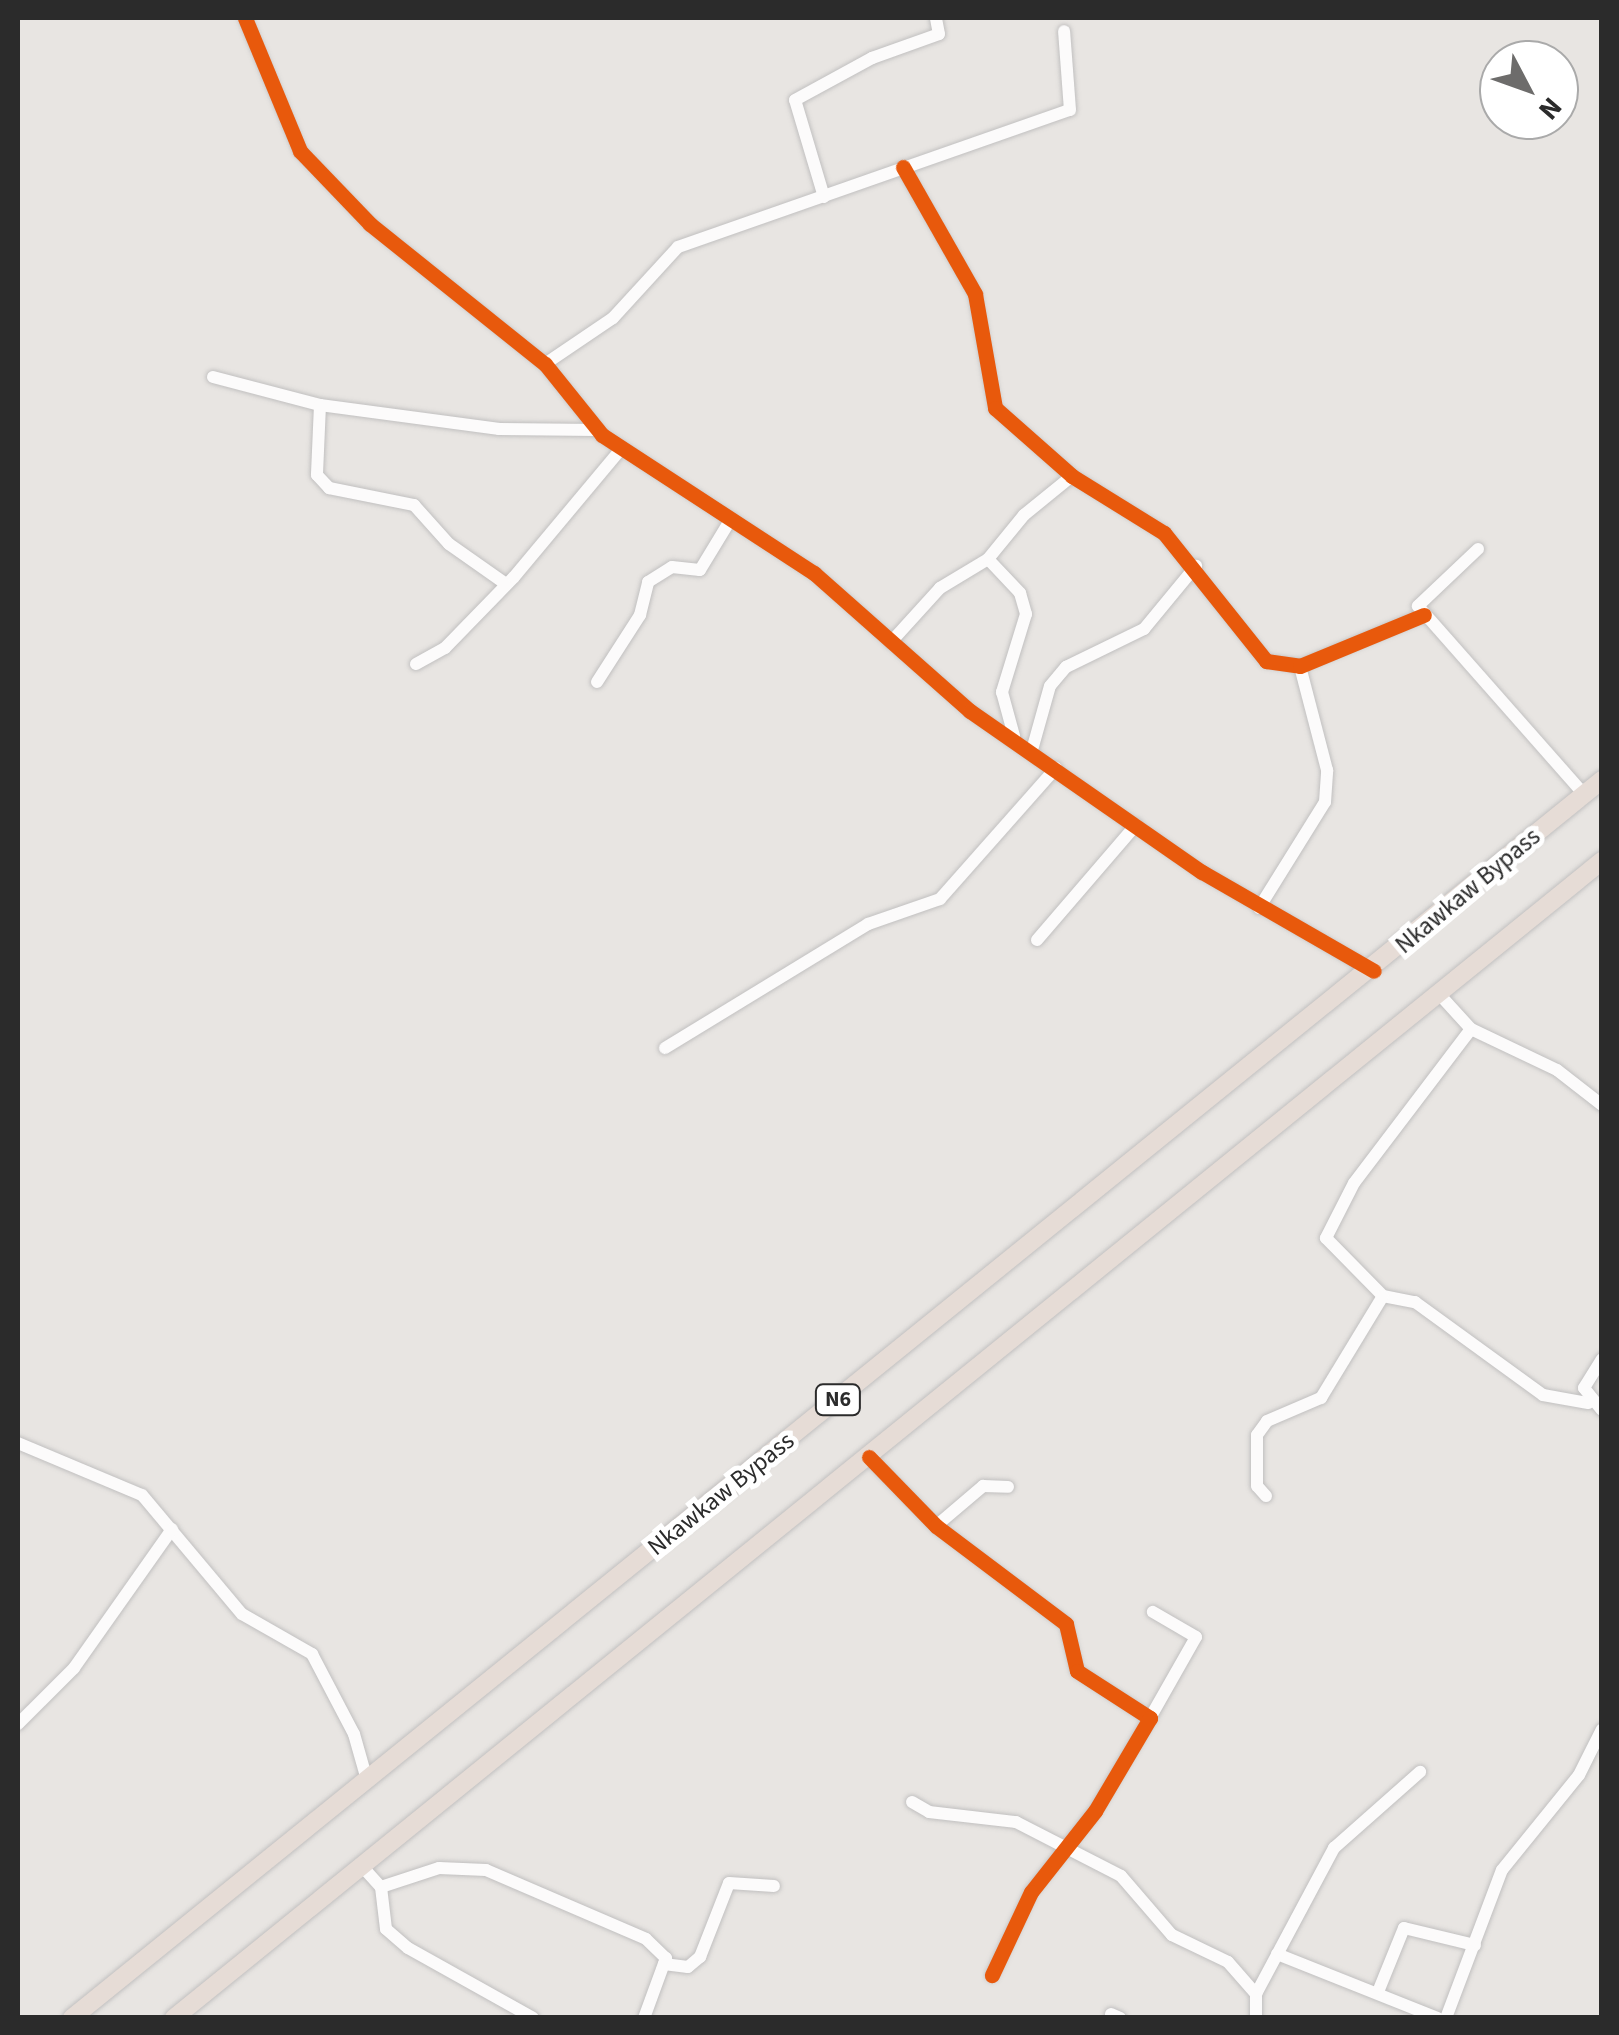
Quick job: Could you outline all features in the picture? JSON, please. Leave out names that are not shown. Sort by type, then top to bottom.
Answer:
[{"type":"highway","name":"Nkawkaw Bypass","points":[[72,2018],[1374,971],[1602,780]]},
{"type":"highway","name":"N6","points":[[174,2018],[1602,861]]},
{"type":"street","points":[[245,18],[300,152],[370,224],[545,364],[597,430],[814,573],[970,711],[1015,738],[1259,908],[1374,971]]},
{"type":"street","points":[[824,196],[795,100],[872,58],[939,34],[936,18]]},
{"type":"street","points":[[545,364],[613,318],[678,247],[1070,110],[1064,30]]},
{"type":"street","points":[[903,167],[975,294],[991,358],[987,396],[1072,476],[1164,533],[1196,566],[1266,661],[1300,666],[1424,615]]},
{"type":"street","points":[[214,377],[320,404],[499,430],[597,430]]},
{"type":"street","points":[[320,404],[318,475],[330,488],[414,506],[449,544],[506,584]]},
{"type":"street","points":[[416,664],[445,648],[506,584],[622,448]]},
{"type":"street","points":[[891,642],[940,588],[988,559],[1024,514],[1072,476]]},
{"type":"street","points":[[597,682],[640,615],[648,582],[672,567],[700,570],[730,519]]},
{"type":"street","points":[[1478,549],[1420,596],[1424,615],[1584,794]]},
{"type":"street","points":[[988,559],[1020,593],[1026,614],[1002,692],[1015,738]]},
{"type":"street","points":[[1032,750],[1050,686],[1066,668],[1144,629],[1196,566]]},
{"type":"street","points":[[1259,908],[1326,802],[1327,770],[1300,666]]},
{"type":"street","points":[[665,1048],[868,924],[940,899],[1056,768]]},
{"type":"street","points":[[1038,940],[1136,825]]},
{"type":"street","points":[[1440,995],[1471,1029],[1557,1070],[1602,1105]]},
{"type":"street","points":[[1471,1029],[1328,1224],[1328,1242],[1383,1296],[1415,1302],[1543,1395],[1588,1402],[1602,1410]]},
{"type":"street","points":[[1266,1496],[1257,1486],[1257,1435],[1268,1421],[1321,1398],[1383,1296]]},
{"type":"street","points":[[1588,1402],[1585,1382],[1602,1359]]},
{"type":"street","points":[[18,1443],[130,1486],[172,1529],[242,1614],[287,1636],[321,1666],[366,1780]]},
{"type":"street","points":[[869,1456],[936,1526],[1066,1624],[1077,1671],[1150,1718]]},
{"type":"street","points":[[936,1526],[983,1486],[1008,1487]]},
{"type":"street","points":[[18,1724],[74,1668],[172,1529]]},
{"type":"street","points":[[992,1975],[1031,1892],[1071,1846],[1196,1637],[1153,1612]]},
{"type":"street","points":[[1446,2018],[1502,1870],[1579,1776],[1602,1730]]},
{"type":"street","points":[[1256,2018],[1256,1994],[1334,1848],[1420,1772]]},
{"type":"street","points":[[912,1802],[929,1812],[1016,1822],[1071,1846],[1121,1876],[1172,1935],[1214,1952],[1256,1994]]},
{"type":"street","points":[[360,1864],[380,1887],[386,1928],[408,1948],[533,2018]]},
{"type":"street","points":[[380,1887],[471,1866],[646,1939],[663,1952],[664,1964],[644,2018]]},
{"type":"street","points":[[664,1964],[688,1967],[700,1957],[728,1883],[774,1886]]},
{"type":"street","points":[[1378,1992],[1404,1928],[1475,1945]]},
{"type":"street","points":[[1278,1954],[1438,2018]]},
{"type":"cycle path","points":[[245,18],[300,151],[370,224],[545,364],[602,435],[814,573],[970,711],[1202,872],[1374,971]]},
{"type":"cycle path","points":[[903,167],[975,294],[995,408],[1072,476],[1164,533],[1266,661],[1300,666],[1424,615]]},
{"type":"cycle path","points":[[869,1457],[936,1526],[1066,1624],[1077,1671],[1150,1718],[1095,1811],[1031,1892],[992,1975]]}]
